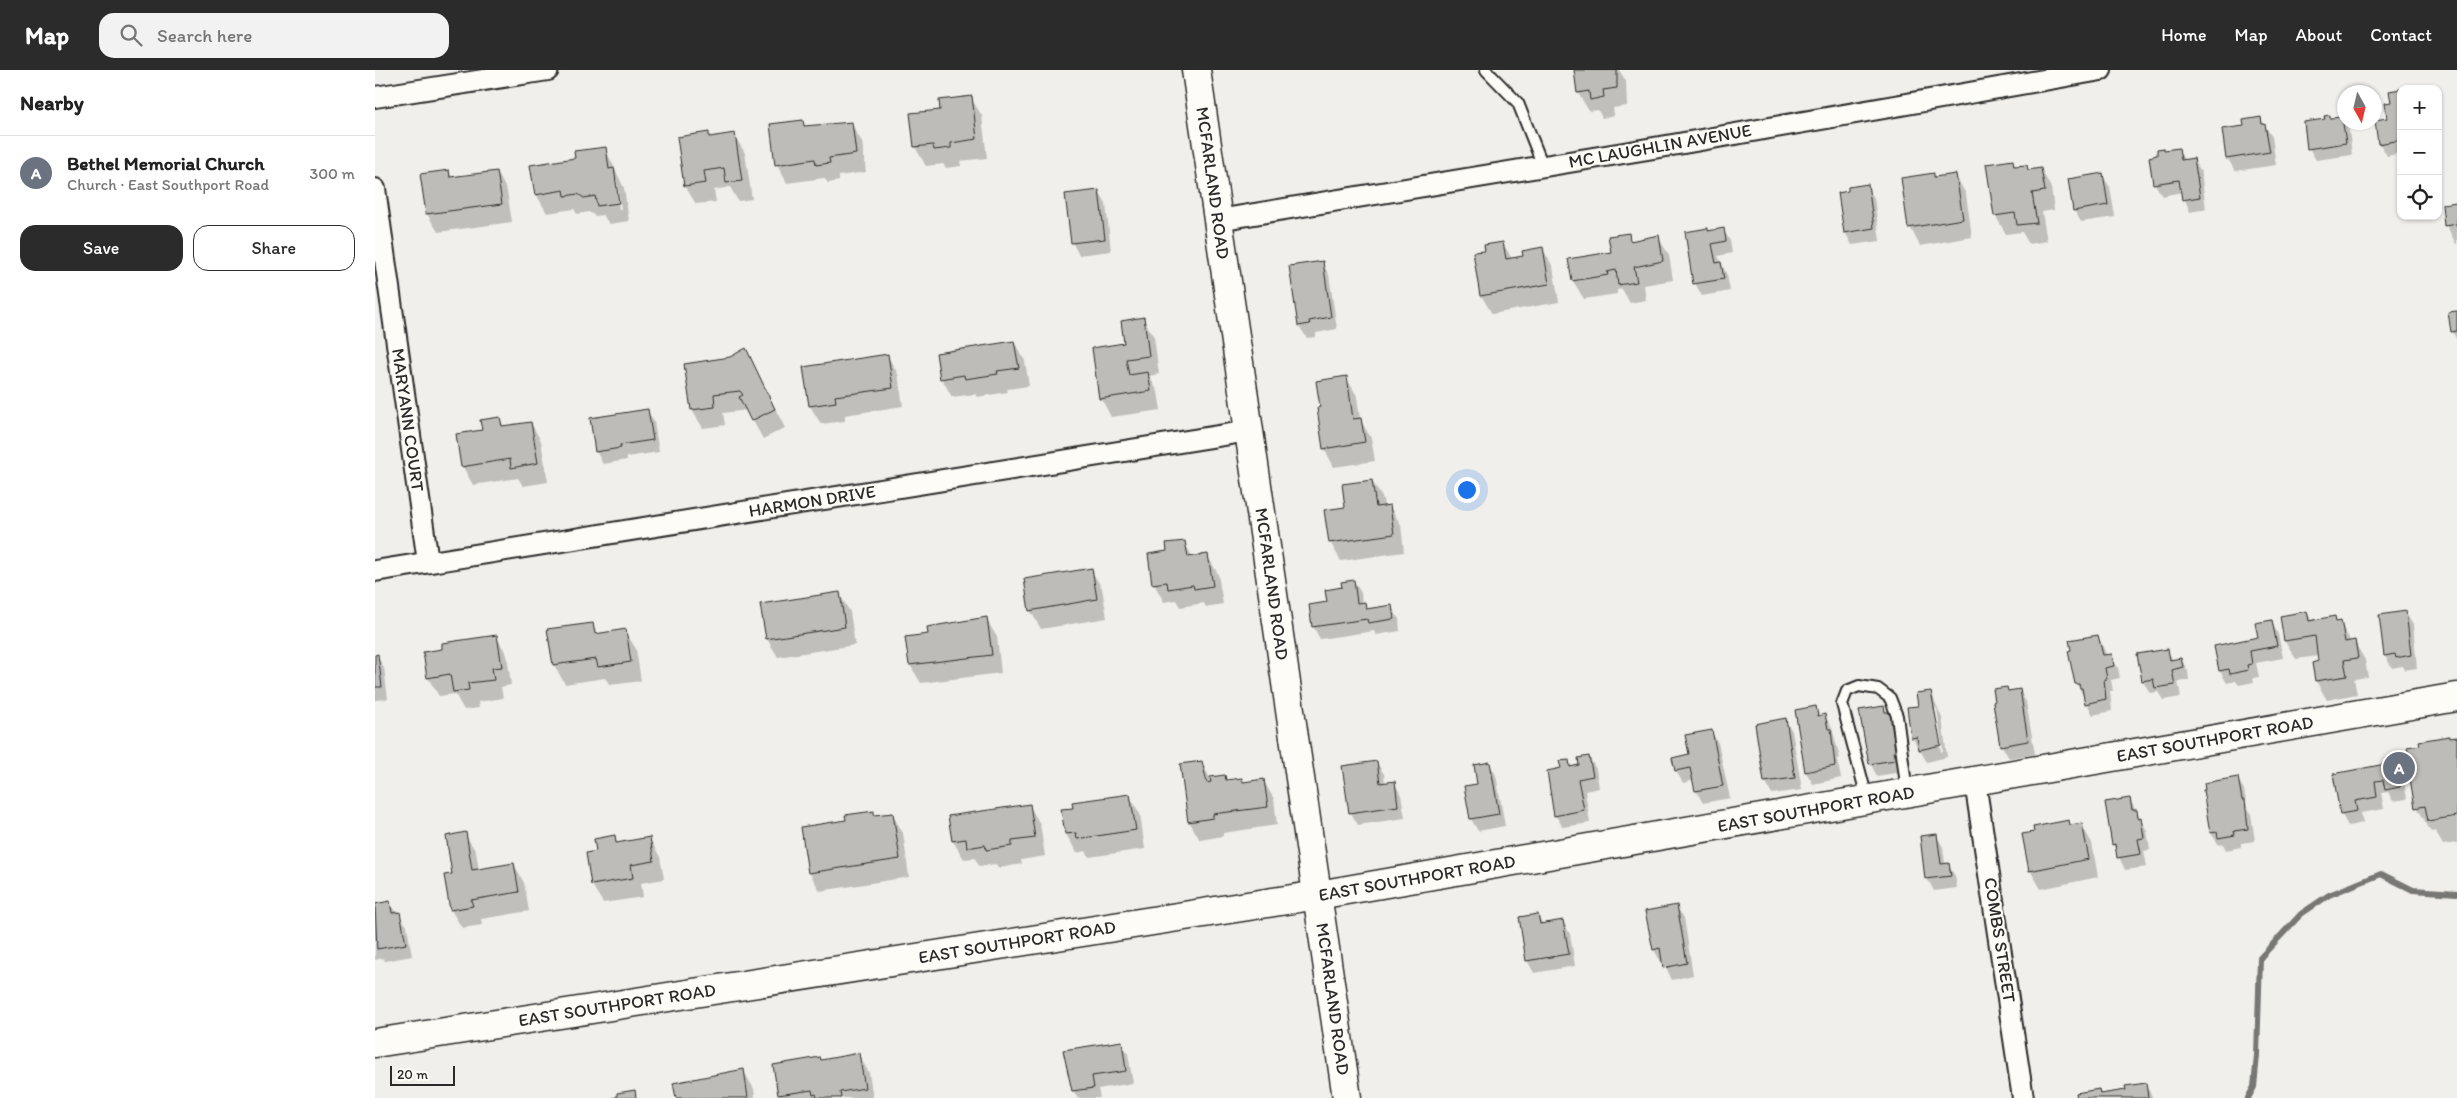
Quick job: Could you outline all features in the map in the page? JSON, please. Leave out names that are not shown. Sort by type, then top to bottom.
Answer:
[{"type":"main road","name":"MCFARLAND ROAD","points":[[1196,70],[1347,1098]]},
{"type":"main road","name":"EAST SOUTHPORT ROAD","points":[[375,1043],[1318,895],[2457,697]]},
{"type":"street","points":[[375,97],[548,70]]},
{"type":"street","name":"MC LAUGHLIN AVENUE","points":[[1218,220],[2101,70]]},
{"type":"street","name":"MARYANN COURT","points":[[375,190],[428,562]]},
{"type":"street","name":"HARMON DRIVE","points":[[375,571],[1249,431]]},
{"type":"street","name":"COMBS STREET","points":[[1975,782],[2023,1098]]},
{"type":"lane","points":[[1486,70],[1518,103],[1543,166]]},
{"type":"lane","points":[[1868,800],[1842,704],[1847,691],[1859,686],[1878,689],[1885,693],[1894,705],[1907,793]]},
{"type":"building","points":[[1574,70],[1617,70],[1617,88],[1603,90],[1604,97],[1590,100],[1589,91],[1577,93]]},
{"type":"building","points":[[2397,90],[2397,141],[2378,144],[2376,130],[2382,130],[2382,119],[2387,118],[2385,103],[2391,102],[2389,91]]},
{"type":"building","points":[[972,96],[977,139],[951,143],[951,148],[934,150],[933,145],[914,147],[910,113],[940,110],[939,100]]},
{"type":"building","points":[[2330,115],[2330,118],[2337,117],[2337,130],[2344,130],[2346,143],[2307,149],[2304,122],[2325,119],[2324,116]]},
{"type":"building","points":[[2261,117],[2262,124],[2265,124],[2270,152],[2226,159],[2222,129],[2244,126],[2243,120]]},
{"type":"building","points":[[803,120],[804,126],[852,122],[856,154],[829,158],[830,163],[816,165],[815,159],[775,165],[770,124]]},
{"type":"building","points":[[709,132],[709,137],[735,133],[742,181],[726,183],[724,168],[704,171],[706,183],[684,186],[677,137]]},
{"type":"building","points":[[606,147],[609,169],[614,168],[619,203],[597,206],[595,196],[584,198],[578,194],[565,196],[564,190],[535,195],[530,165],[575,158],[574,151]]},
{"type":"building","points":[[2164,148],[2164,150],[2179,148],[2181,160],[2194,158],[2200,197],[2182,200],[2179,180],[2153,184],[2149,157],[2157,155],[2157,149]]},
{"type":"building","points":[[2013,160],[2014,166],[2027,165],[2028,170],[2041,168],[2045,191],[2032,193],[2037,223],[2017,225],[2015,213],[1994,216],[1986,164]]},
{"type":"building","points":[[449,170],[450,177],[497,171],[502,204],[426,214],[420,174]]},
{"type":"building","points":[[1934,173],[1934,177],[1956,174],[1963,219],[1908,228],[1901,178]]},
{"type":"building","points":[[2103,173],[2108,205],[2073,211],[2068,179]]},
{"type":"building","points":[[1868,184],[1874,228],[1844,233],[1838,193],[1848,191],[1848,187]]},
{"type":"building","points":[[1099,190],[1105,239],[1071,243],[1065,194]]},
{"type":"building","points":[[2457,202],[2457,224],[2444,226],[2442,204]]},
{"type":"building","points":[[1708,228],[1708,231],[1724,228],[1726,241],[1712,244],[1716,263],[1721,262],[1724,279],[1693,284],[1685,232]]},
{"type":"building","points":[[1629,233],[1630,241],[1659,235],[1663,261],[1634,267],[1637,282],[1618,285],[1616,270],[1607,272],[1608,275],[1572,281],[1568,259],[1611,252],[1608,236]]},
{"type":"building","points":[[1503,242],[1506,259],[1523,256],[1522,251],[1543,247],[1549,284],[1480,296],[1473,252],[1485,251],[1484,245]]},
{"type":"building","points":[[1323,261],[1331,317],[1309,321],[1310,324],[1298,326],[1289,266]]},
{"type":"building","points":[[2457,311],[2457,331],[2451,332],[2448,312]]},
{"type":"building","points":[[1144,317],[1149,356],[1126,359],[1129,375],[1148,372],[1151,391],[1099,399],[1092,348],[1124,343],[1121,321]]},
{"type":"building","points":[[1014,341],[1019,368],[997,371],[998,374],[965,379],[964,375],[940,379],[936,353]]},
{"type":"building","points":[[746,348],[775,409],[751,421],[739,397],[743,395],[740,391],[714,394],[715,407],[691,410],[684,364],[730,357]]},
{"type":"building","points":[[888,354],[893,388],[835,396],[836,402],[809,406],[803,367]]},
{"type":"building","points":[[1347,376],[1353,419],[1361,418],[1365,442],[1323,449],[1317,408],[1320,407],[1316,381]]},
{"type":"building","points":[[648,409],[653,440],[620,445],[621,448],[595,452],[590,418]]},
{"type":"building","points":[[500,417],[502,426],[531,422],[538,463],[511,468],[510,459],[461,467],[456,434],[482,430],[480,420]]},
{"type":"building","points":[[1372,480],[1376,507],[1390,505],[1394,534],[1329,543],[1324,510],[1345,507],[1342,484]]},
{"type":"building","points":[[1185,541],[1188,557],[1208,554],[1213,586],[1194,589],[1193,585],[1168,589],[1167,582],[1152,584],[1148,554],[1167,551],[1166,543]]},
{"type":"building","points":[[1092,568],[1097,599],[1029,611],[1024,579]]},
{"type":"building","points":[[1354,580],[1357,603],[1365,602],[1366,609],[1392,605],[1394,619],[1368,623],[1367,619],[1312,627],[1309,605],[1327,602],[1325,590],[1342,587],[1341,582]]},
{"type":"building","points":[[840,592],[845,627],[766,639],[760,604]]},
{"type":"building","points":[[2307,611],[2309,621],[2335,616],[2336,621],[2341,620],[2345,642],[2355,640],[2358,658],[2344,660],[2347,676],[2315,681],[2312,663],[2318,661],[2315,636],[2284,641],[2280,616]]},
{"type":"building","points":[[2406,611],[2411,655],[2396,658],[2395,654],[2384,656],[2379,615]]},
{"type":"building","points":[[987,617],[992,655],[909,665],[905,637],[928,634],[927,627]]},
{"type":"building","points":[[2272,620],[2277,646],[2250,651],[2252,664],[2247,665],[2248,670],[2230,674],[2229,669],[2219,671],[2214,646],[2258,637],[2255,623]]},
{"type":"building","points":[[593,623],[595,634],[626,629],[631,662],[598,667],[596,659],[553,665],[547,629]]},
{"type":"building","points":[[497,635],[502,667],[492,668],[494,680],[468,683],[469,690],[453,692],[450,674],[427,678],[423,652],[442,649],[442,643]]},
{"type":"building","points":[[2098,635],[2103,655],[2112,654],[2114,666],[2105,668],[2107,679],[2104,679],[2106,699],[2085,704],[2082,688],[2080,688],[2079,684],[2075,684],[2068,651],[2071,650],[2069,640]]},
{"type":"building","points":[[2168,649],[2170,660],[2181,658],[2183,667],[2172,670],[2175,685],[2155,688],[2153,679],[2142,681],[2137,654]]},
{"type":"building","points":[[378,654],[382,687],[375,687],[375,655]]},
{"type":"building","points":[[2007,687],[2008,691],[2020,689],[2028,741],[2000,746],[1993,702],[1995,701],[1993,689]]},
{"type":"building","points":[[1931,691],[1941,745],[1919,750],[1917,737],[1911,738],[1907,707],[1918,706],[1916,693]]},
{"type":"building","points":[[1816,706],[1818,716],[1825,714],[1828,729],[1831,729],[1835,766],[1805,772],[1795,710]]},
{"type":"building","points":[[1884,706],[1885,712],[1890,712],[1896,752],[1893,752],[1895,760],[1869,764],[1859,710]]},
{"type":"building","points":[[1786,718],[1795,778],[1764,782],[1755,724]]},
{"type":"building","points":[[1712,730],[1723,786],[1695,791],[1690,768],[1675,771],[1672,758],[1689,754],[1685,735]]},
{"type":"building","points":[[2449,736],[2449,738],[2457,737],[2457,816],[2428,821],[2425,806],[2415,808],[2407,761],[2410,760],[2407,747],[2420,745],[2419,741]]},
{"type":"building","points":[[1589,756],[1593,776],[1578,779],[1584,810],[1554,816],[1547,771],[1561,768],[1559,761],[1569,760],[1570,767],[1579,765],[1578,758]]},
{"type":"building","points":[[1202,761],[1207,783],[1211,782],[1210,777],[1225,775],[1226,780],[1242,778],[1243,782],[1264,779],[1268,807],[1213,814],[1213,818],[1188,822],[1180,764]]},
{"type":"building","points":[[1377,761],[1380,783],[1395,781],[1398,806],[1349,813],[1342,766]]},
{"type":"building","points":[[1490,762],[1499,814],[1470,819],[1464,786],[1477,784],[1474,765]]},
{"type":"building","points":[[2396,762],[2400,787],[2385,790],[2383,780],[2375,781],[2377,797],[2355,801],[2357,811],[2340,814],[2333,774]]},
{"type":"building","points":[[2238,777],[2242,800],[2245,800],[2248,829],[2234,831],[2235,835],[2218,838],[2217,832],[2210,833],[2203,790],[2205,790],[2204,783]]},
{"type":"building","points":[[1130,794],[1136,830],[1077,839],[1076,833],[1065,834],[1061,809],[1073,808],[1072,802]]},
{"type":"building","points":[[2130,798],[2132,810],[2137,810],[2138,818],[2141,817],[2144,838],[2138,839],[2141,854],[2117,858],[2115,844],[2112,845],[2105,802]]},
{"type":"building","points":[[1030,804],[1035,838],[1012,841],[1012,846],[986,850],[985,845],[967,848],[966,839],[952,841],[948,816]]},
{"type":"building","points":[[874,811],[874,815],[893,813],[900,859],[808,873],[801,827],[846,820],[845,815]]},
{"type":"building","points":[[2069,820],[2070,825],[2082,823],[2089,859],[2029,871],[2022,834],[2034,832],[2033,827]]},
{"type":"building","points":[[466,832],[472,870],[514,863],[519,892],[471,900],[473,906],[450,910],[444,875],[452,874],[446,836]]},
{"type":"building","points":[[1937,834],[1941,864],[1949,863],[1951,876],[1925,879],[1920,836]]},
{"type":"building","points":[[615,835],[616,843],[650,837],[654,861],[631,865],[633,878],[591,885],[586,853],[596,851],[594,839]]},
{"type":"building","points":[[390,901],[392,913],[400,912],[406,944],[377,949],[375,904]]},
{"type":"building","points":[[1677,905],[1687,963],[1663,968],[1660,948],[1653,950],[1645,911]]},
{"type":"building","points":[[1538,914],[1540,924],[1563,920],[1569,954],[1526,961],[1519,917]]},
{"type":"building","points":[[1122,1041],[1126,1071],[1092,1076],[1094,1088],[1072,1091],[1063,1050]]},
{"type":"building","points":[[859,1053],[865,1088],[840,1092],[841,1098],[817,1098],[816,1094],[813,1095],[812,1090],[778,1095],[773,1065],[820,1057],[821,1060]]},
{"type":"building","points":[[744,1069],[748,1098],[676,1098],[673,1083]]},
{"type":"building","points":[[2146,1083],[2148,1098],[2077,1098],[2076,1093],[2099,1089],[2100,1094],[2126,1090],[2125,1086]]},
{"type":"building","points":[[635,1090],[636,1098],[612,1098],[617,1097],[617,1093]]},
{"type":"waterway","points":[[2248,1098],[2254,1087],[2257,1055],[2260,958],[2301,914],[2329,895],[2381,874],[2413,890],[2457,893]]},
{"type":"place","name":"Bethel Memorial Church","points":[[2399,768]]}]
